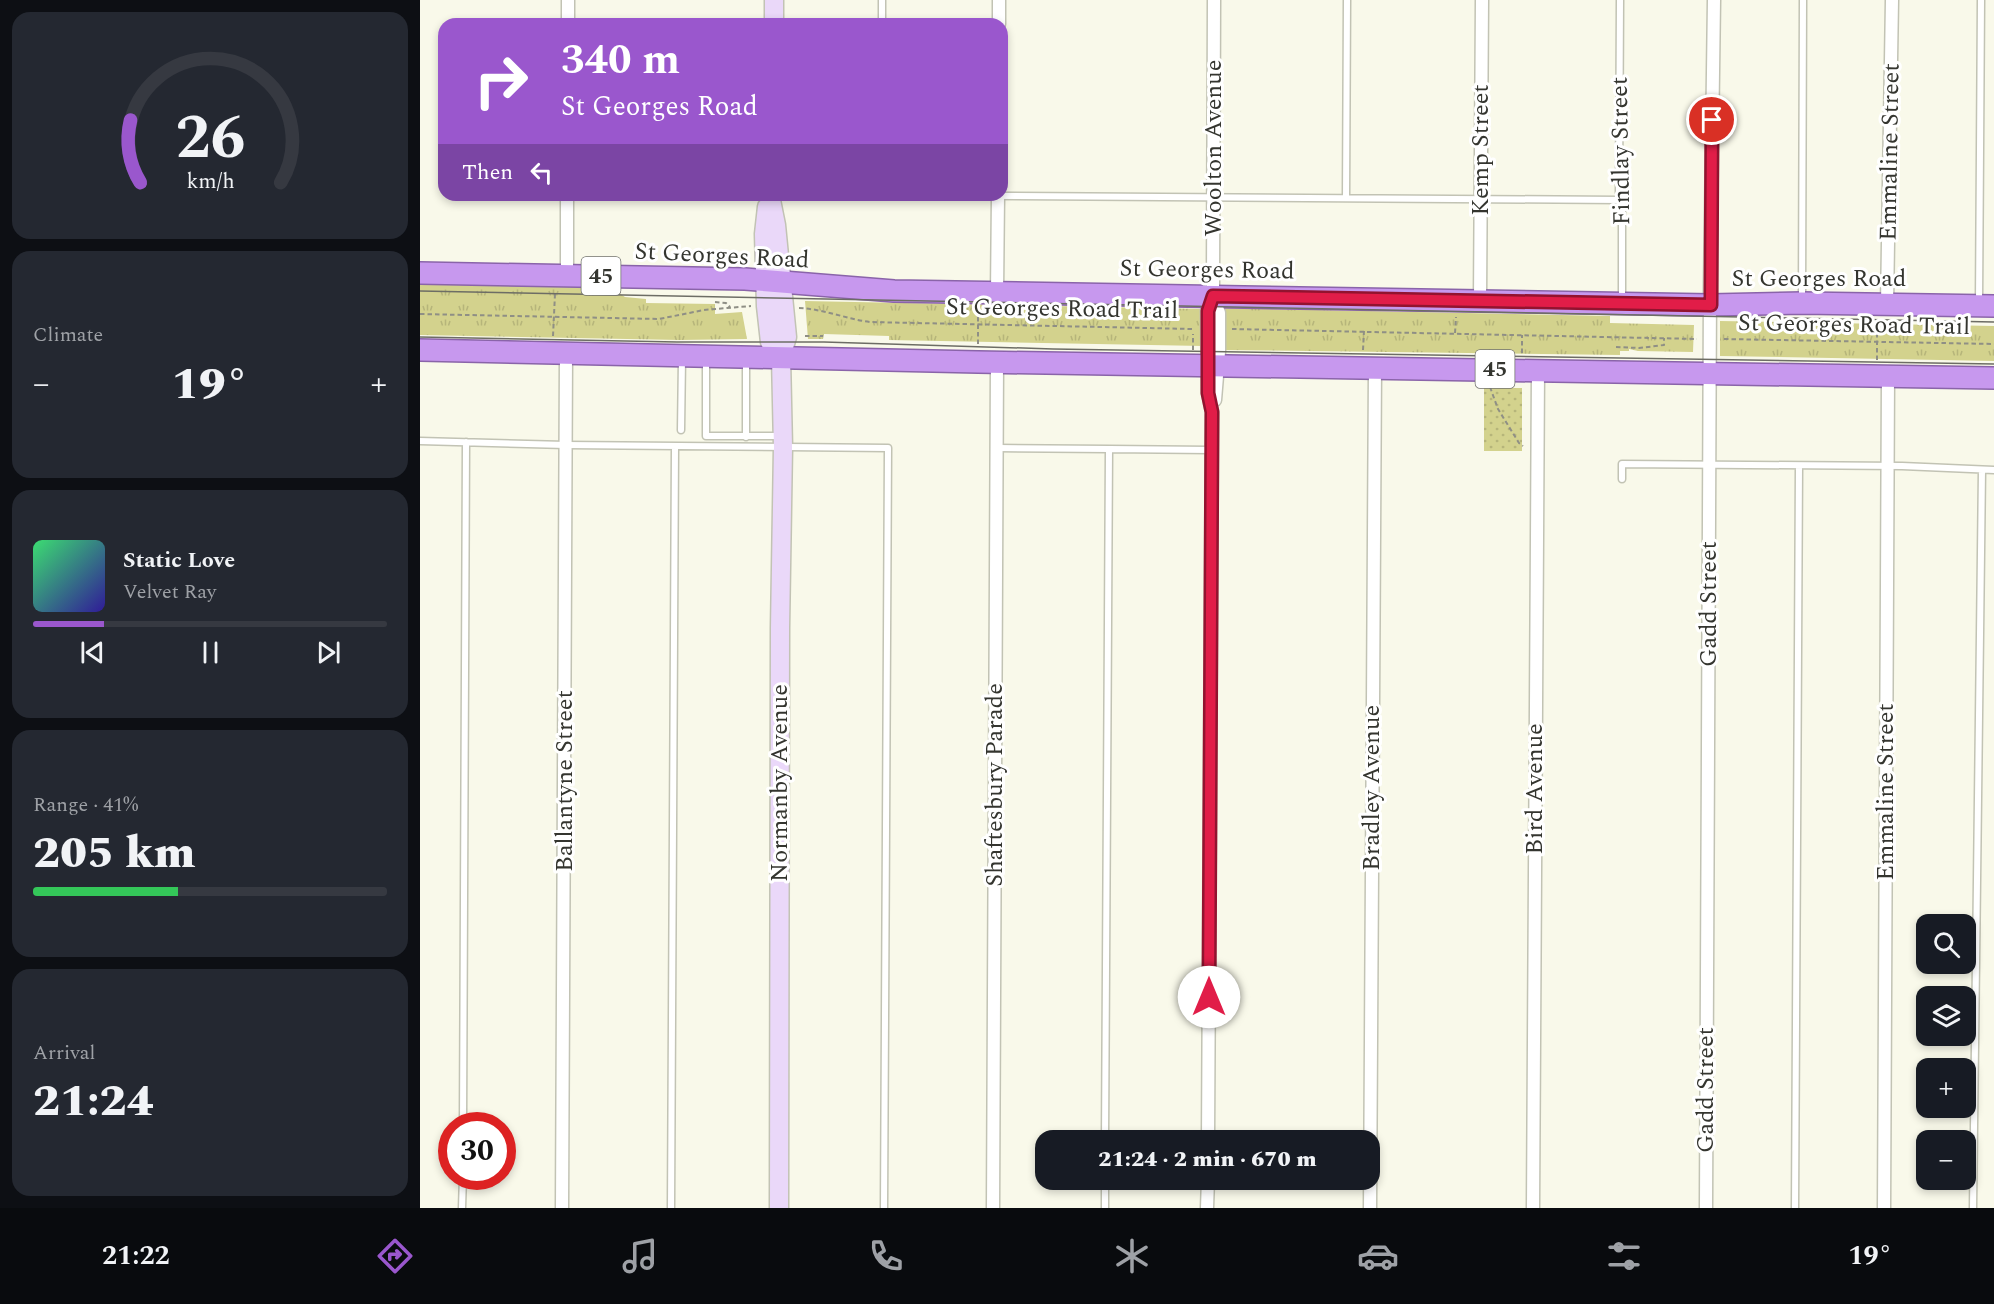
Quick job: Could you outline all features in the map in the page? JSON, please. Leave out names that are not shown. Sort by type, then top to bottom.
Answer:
[{"type":"highway","name":"St Georges Road","points":[[420,273],[773,281],[865,290],[988,293],[1711,305],[1882,303],[1987,306]]},
{"type":"highway","name":"45","points":[[420,350],[988,362],[1994,378]]},
{"type":"main road","points":[[774,0],[774,18]]},
{"type":"main road","name":"Normanby Avenue","points":[[770,201],[776,225],[773,281],[766,306],[770,342],[781,357]]},
{"type":"main road","name":"Normanby Avenue","points":[[773,281],[785,307],[788,337],[781,357],[783,442],[780,640],[779,1208]]},
{"type":"street","points":[[568,0],[568,18]]},
{"type":"street","points":[[999,0],[999,18]]},
{"type":"street","name":"Woolton Avenue","points":[[1208,1130],[1211,450],[1212,412],[1216,391],[1213,329],[1218,310],[1213,296],[1214,0]]},
{"type":"street","name":"Kemp Street","points":[[1480,300],[1482,0]]},
{"type":"street","name":"Gadd Street","points":[[1706,1208],[1714,0]]},
{"type":"street","name":"Emmaline Street","points":[[1882,303],[1892,0]]},
{"type":"street","points":[[561,275],[567,201]]},
{"type":"street","points":[[988,293],[997,201]]},
{"type":"street","name":"Ballantyne Street","points":[[559,354],[566,445],[562,1208]]},
{"type":"street","name":"Shaftesbury Parade","points":[[988,362],[997,448],[993,1208]]},
{"type":"street","name":"Bradley Avenue","points":[[1368,367],[1370,1208]]},
{"type":"street","name":"Bird Avenue","points":[[1533,1208],[1538,370]]},
{"type":"street","name":"Emmaline Street","points":[[1882,376],[1888,466],[1884,1208]]},
{"type":"street","points":[[1208,1190],[1208,1208]]},
{"type":"lane","points":[[882,0],[882,18]]},
{"type":"lane","points":[[1346,198],[1347,0]]},
{"type":"lane","name":"Findlay Street","points":[[1620,0],[1619,192],[1622,303]]},
{"type":"lane","points":[[1802,303],[1803,0]]},
{"type":"lane","points":[[1982,0],[1987,306]]},
{"type":"lane","points":[[1008,196],[1621,200]]},
{"type":"lane","points":[[681,430],[682,356]]},
{"type":"lane","points":[[706,356],[706,436],[746,436],[783,442]]},
{"type":"lane","points":[[746,357],[746,436]]},
{"type":"lane","points":[[420,441],[675,446],[783,442],[888,448],[884,1208]]},
{"type":"lane","points":[[463,1112],[466,442]]},
{"type":"lane","points":[[671,1208],[675,446]]},
{"type":"lane","points":[[997,448],[1211,450]]},
{"type":"lane","points":[[1105,1130],[1109,449]]},
{"type":"lane","points":[[1622,478],[1622,464],[1888,466],[1994,470]]},
{"type":"lane","points":[[1795,1208],[1799,466]]},
{"type":"lane","points":[[1973,1208],[1982,470]]},
{"type":"lane","points":[[462,1208],[463,1190]]},
{"type":"lane","points":[[1105,1190],[1105,1208]]},
{"type":"path","points":[[559,354],[554,317],[561,275]]},
{"type":"path","points":[[988,293],[978,324],[988,362]]},
{"type":"path","points":[[715,302],[726,303],[730,307]]},
{"type":"path","points":[[1882,303],[1877,342],[1882,376]]},
{"type":"path","points":[[420,314],[659,319],[688,312],[766,306]]},
{"type":"path","name":"St Georges Road Trail","points":[[785,307],[816,309],[870,322],[1994,344]]},
{"type":"path","points":[[1364,332],[1368,367]]},
{"type":"path","points":[[805,336],[823,336]]},
{"type":"path","points":[[1616,347],[1664,345],[1664,338]]},
{"type":"path","points":[[1489,386],[1498,409],[1519,444],[1523,446]]},
{"type":"green space","points":[[420,279],[532,282],[611,288],[625,297],[646,299],[646,303],[715,304],[715,314],[742,312],[747,339],[680,340],[420,335]]},
{"type":"green space","points":[[805,301],[1203,309],[1203,346],[889,340],[889,336],[824,334],[823,339],[808,339]]},
{"type":"green space","points":[[1223,308],[1610,316],[1610,323],[1694,325],[1693,352],[1629,349],[1629,351],[1620,351],[1620,355],[1223,350]]},
{"type":"green space","points":[[1720,321],[1994,326],[1994,361],[1720,356]]},
{"type":"green space","points":[[1484,388],[1522,388],[1522,451],[1484,451]]},
{"type":"tram line","points":[[420,291],[1994,322]]},
{"type":"tram line","points":[[420,337],[677,342],[824,342],[1053,349],[1994,364]]},
{"type":"route","points":[[1209,997],[1212,412],[1208,393],[1207,329],[1208,309],[1213,296],[1711,305],[1712,120]]}]
